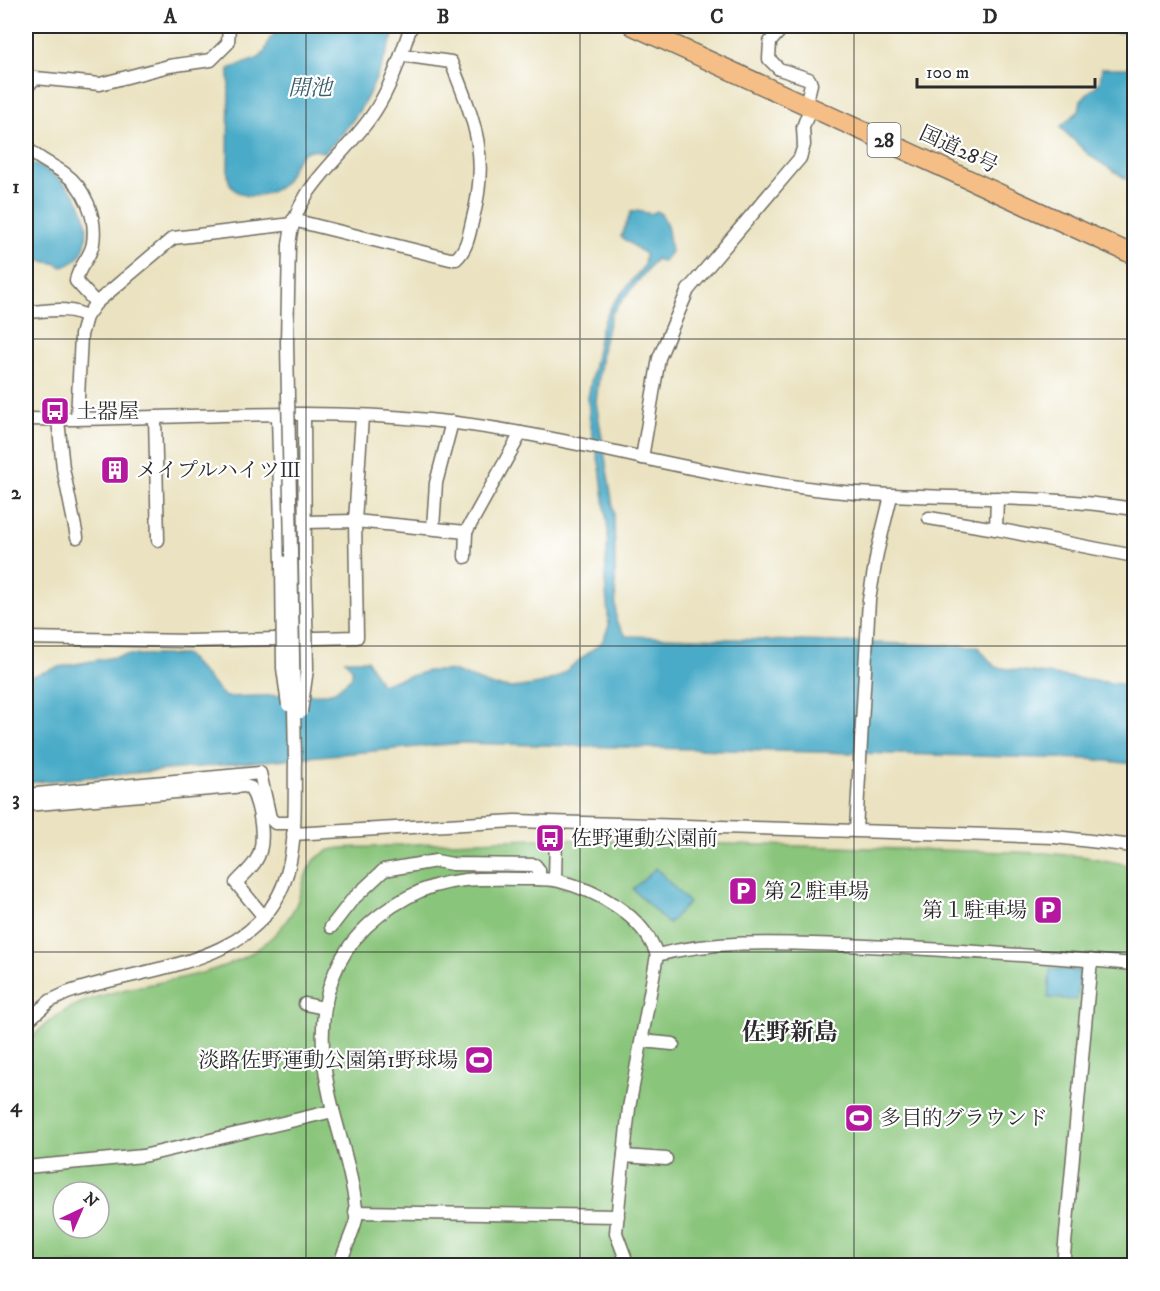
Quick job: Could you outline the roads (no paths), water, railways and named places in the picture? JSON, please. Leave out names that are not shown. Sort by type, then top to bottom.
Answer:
[{"type":"highway","name":"国道28号","points":[[633,26],[1134,255]]},
{"type":"street","points":[[26,87],[35,78],[100,84],[168,66],[211,60],[228,44],[229,26]]},
{"type":"street","points":[[26,1022],[50,1001],[79,989],[216,951],[248,933],[264,917],[284,882],[294,828],[295,760],[287,344],[292,222],[309,188],[375,112],[391,83],[411,26]]},
{"type":"street","points":[[642,458],[659,358],[688,290],[800,158],[804,145],[803,127],[812,84],[809,79],[779,69],[769,58],[770,42],[784,26]]},
{"type":"street","points":[[77,419],[81,335],[86,317],[96,303],[173,238],[292,222],[456,259],[464,250],[482,181],[473,117],[451,62],[401,55]]},
{"type":"street","points":[[26,147],[71,179],[86,200],[94,240],[89,257],[79,269],[76,280],[96,303]]},
{"type":"street","points":[[26,312],[66,311],[86,317]]},
{"type":"street","points":[[295,760],[307,669],[304,415]]},
{"type":"street","points":[[26,419],[304,415],[452,422],[521,433],[772,483],[891,496],[1076,500],[1134,508]]},
{"type":"street","points":[[278,416],[283,668],[295,760]]},
{"type":"street","points":[[26,638],[190,641],[357,637],[355,521],[362,416]]},
{"type":"street","points":[[155,417],[158,540]]},
{"type":"street","points":[[58,420],[63,468],[77,537]]},
{"type":"street","points":[[433,528],[436,483],[452,422]]},
{"type":"street","points":[[465,557],[466,532],[521,433]]},
{"type":"street","points":[[856,830],[866,642],[874,567],[891,496]]},
{"type":"street","points":[[996,529],[997,498]]},
{"type":"street","points":[[928,518],[1134,556]]},
{"type":"street","points":[[305,522],[355,521],[466,532]]},
{"type":"street","points":[[26,795],[260,773],[270,818],[275,823],[294,828],[515,821],[1055,837],[1134,846]]},
{"type":"street","points":[[26,805],[248,786],[253,790],[262,833],[260,852],[256,861],[236,883],[236,887],[264,917]]},
{"type":"street","points":[[555,880],[556,835]]},
{"type":"street","points":[[331,927],[352,900],[384,870],[436,861],[452,864],[535,865],[539,879]]},
{"type":"street","points":[[339,1266],[356,1220],[346,1159],[321,1052],[324,1008],[332,979],[351,944],[373,922],[404,899],[427,888],[465,879],[555,880],[585,889],[615,905],[639,927],[654,946],[657,955],[629,1108],[616,1233],[625,1257],[624,1266]]},
{"type":"street","points":[[657,955],[705,944],[779,943],[959,949],[1134,964]]},
{"type":"street","points":[[1063,1266],[1091,960]]},
{"type":"street","points":[[305,1004],[324,1008]]},
{"type":"street","points":[[642,1041],[673,1044]]},
{"type":"street","points":[[34,1164],[127,1151],[313,1112],[333,1111]]},
{"type":"street","points":[[624,1156],[666,1159]]},
{"type":"street","points":[[355,1212],[618,1216]]},
{"type":"water","name":"開池","points":[[282,26],[388,26],[396,28],[368,95],[351,123],[339,137],[325,152],[312,150],[302,154],[285,182],[275,190],[259,195],[243,195],[231,185],[228,177],[229,69],[259,58],[265,52],[269,40]]},
{"type":"water","points":[[1071,26],[1134,26],[1134,32],[1075,32]]},
{"type":"water","points":[[1102,68],[1134,68],[1134,184],[1090,156],[1060,127],[1079,111],[1081,100],[1100,82]]},
{"type":"water","points":[[26,160],[45,169],[61,181],[78,199],[83,210],[87,233],[85,244],[81,254],[73,262],[62,267],[55,263],[26,259]]},
{"type":"water","points":[[657,211],[661,214],[668,229],[671,252],[663,262],[656,259],[612,313],[603,344],[596,402],[614,512],[616,621],[626,636],[977,646],[995,667],[1134,686],[1134,764],[1089,759],[461,743],[26,783],[26,678],[59,667],[126,655],[186,655],[225,697],[323,694],[335,691],[352,677],[352,668],[345,660],[367,660],[381,684],[428,671],[453,671],[493,686],[513,688],[540,684],[558,677],[602,642],[609,626],[605,581],[608,532],[588,398],[601,328],[612,305],[644,266],[645,254],[621,237],[631,212],[651,214]]},
{"type":"water","points":[[656,868],[689,903],[668,924],[633,889]]},
{"type":"water","points":[[1050,969],[1080,971],[1077,1000],[1048,998]]},
{"type":"place","name":"土器屋","points":[[55,411]]},
{"type":"place","name":"メイプルハイツⅢ","points":[[115,470]]},
{"type":"place","name":"佐野運動公園前","points":[[550,838]]},
{"type":"place","name":"第２駐車場","points":[[743,891]]},
{"type":"place","name":"第１駐車場","points":[[1048,910]]},
{"type":"place","name":"淡路佐野運動公園第1野球場","points":[[479,1060]]},
{"type":"place","name":"多目的グラウンド","points":[[859,1118]]},
{"type":"district","name":"佐野新島","points":[[790,1032]]}]
